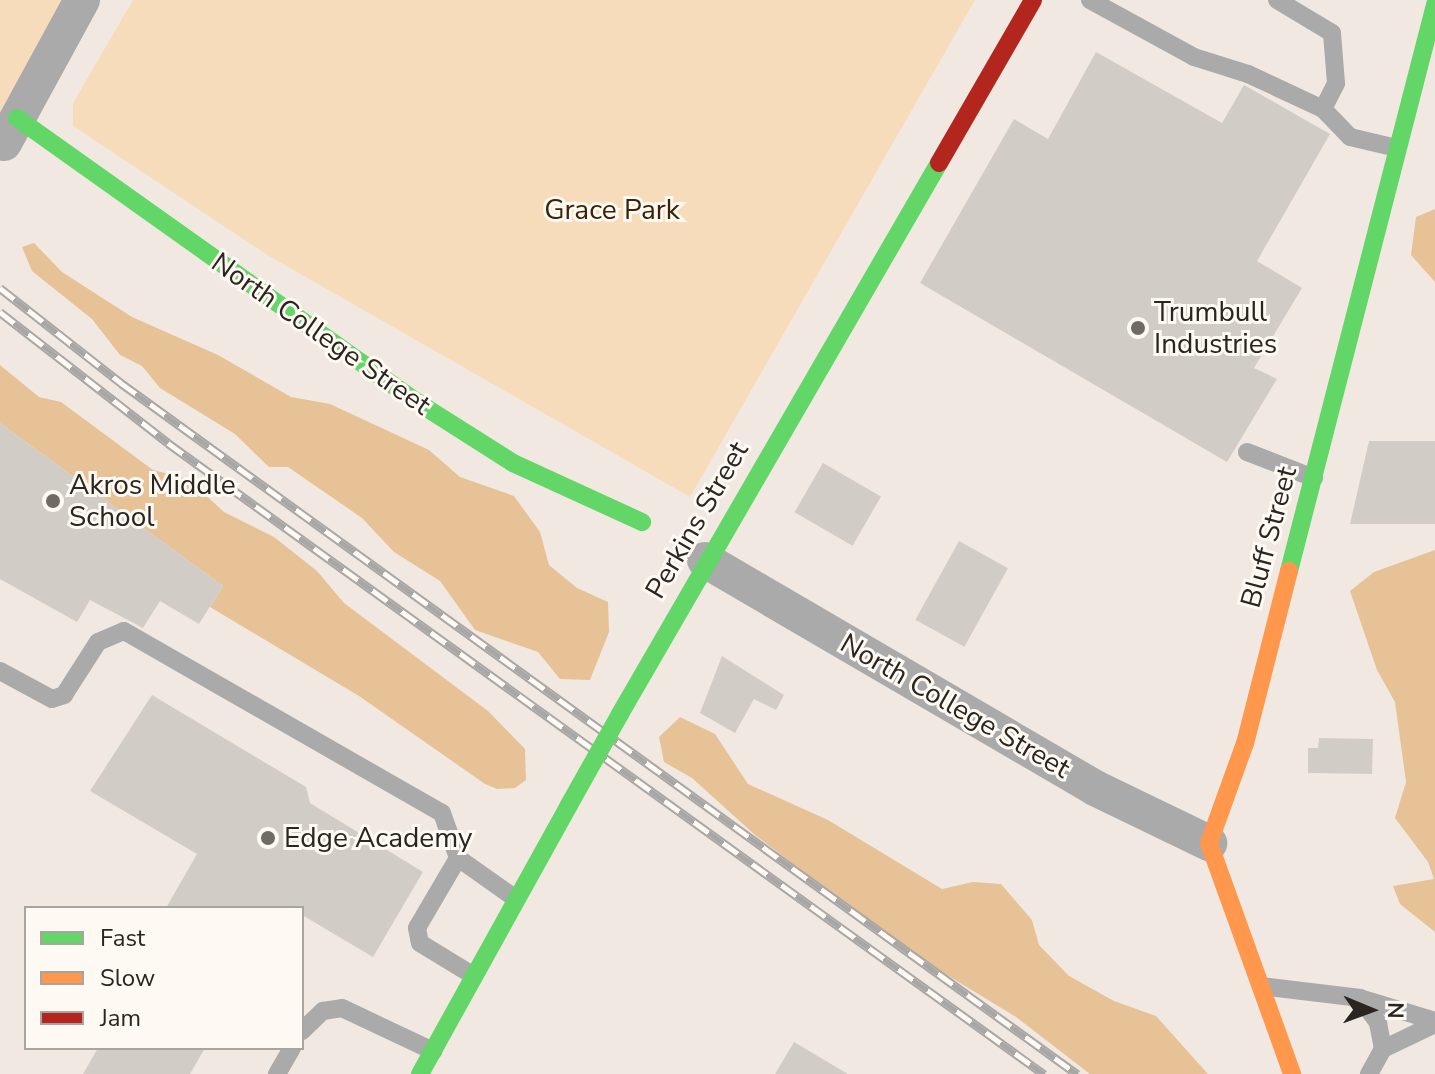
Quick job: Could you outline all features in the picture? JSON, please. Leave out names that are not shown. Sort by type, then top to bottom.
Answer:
[{"type":"street","points":[[10,131],[82,0]]},
{"type":"street","name":"Perkins Street","points":[[420,1074],[705,560],[1033,0]]},
{"type":"street","name":"Bluff Street","points":[[1209,843],[1245,743],[1435,5]]},
{"type":"street","name":"North College Street","points":[[10,131],[513,463],[642,522]]},
{"type":"street","name":"North College Street","points":[[705,560],[1095,788],[1209,843]]},
{"type":"street","points":[[1209,843],[1292,1074]]},
{"type":"lane","points":[[1090,0],[1194,57],[1248,74],[1323,109],[1350,137],[1397,148]]},
{"type":"lane","points":[[1277,0],[1332,33],[1336,83],[1323,109]]},
{"type":"lane","points":[[1247,452],[1314,478]]},
{"type":"lane","points":[[0,671],[52,699],[64,695],[98,642],[124,631],[442,813],[458,858],[517,899]]},
{"type":"lane","points":[[458,858],[417,928],[420,943],[474,976]]},
{"type":"lane","points":[[1258,986],[1360,998],[1435,1022]]},
{"type":"lane","points":[[1360,998],[1378,1023],[1383,1049]]},
{"type":"lane","points":[[304,1029],[323,1011],[342,1008],[433,1051]]},
{"type":"lane","points":[[1369,1074],[1383,1049],[1435,1022]]},
{"type":"lane","points":[[277,1074],[291,1050]]},
{"type":"green space","points":[[0,0],[82,0],[0,149]]},
{"type":"green space","name":"Grace Park","points":[[133,0],[975,0],[690,497],[269,256],[73,126],[73,103]]},
{"type":"shaded area","points":[[1435,209],[1435,282],[1411,255],[1416,217]]},
{"type":"shaded area","points":[[34,243],[62,272],[132,317],[218,355],[291,397],[330,404],[429,450],[460,477],[514,496],[540,532],[549,565],[577,588],[608,602],[609,632],[590,680],[560,679],[538,652],[475,630],[440,581],[394,552],[362,518],[288,467],[269,467],[235,434],[160,388],[142,366],[120,355],[92,319],[32,271],[22,247]]},
{"type":"shaded area","points":[[0,365],[39,397],[61,402],[153,470],[188,479],[224,512],[274,537],[317,571],[344,603],[488,711],[525,749],[526,780],[515,788],[497,789],[485,784],[359,696],[210,607],[223,586],[0,423]]},
{"type":"shaded area","points":[[1435,550],[1435,932],[1400,904],[1393,886],[1434,879],[1428,862],[1395,818],[1406,782],[1395,702],[1377,670],[1350,591],[1374,572]]},
{"type":"shaded area","points":[[680,717],[715,734],[748,784],[828,820],[942,889],[973,882],[1001,884],[1032,920],[1039,945],[1069,976],[1114,1001],[1156,1016],[1208,1074],[1090,1074],[1016,1017],[911,953],[755,835],[692,778],[664,762],[659,737]]},
{"type":"building","name":"Trumbull Industries","points":[[1096,52],[1222,123],[1244,85],[1330,134],[1257,261],[1302,288],[1254,368],[1277,379],[1227,462],[920,283],[1014,119],[1048,139]]},
{"type":"building","name":"Akros Middle School","points":[[0,423],[223,586],[199,624],[160,601],[143,628],[90,600],[77,622],[0,579]]},
{"type":"building","points":[[1369,441],[1435,441],[1435,524],[1350,524]]},
{"type":"building","points":[[823,463],[881,496],[853,546],[794,512]]},
{"type":"building","points":[[959,541],[1008,568],[964,647],[915,620]]},
{"type":"building","points":[[722,656],[784,695],[776,710],[754,699],[735,733],[700,713]]},
{"type":"building","name":"Edge Academy","points":[[152,695],[306,787],[310,803],[423,872],[373,957],[304,916],[304,906],[167,906],[197,854],[90,791]]},
{"type":"building","points":[[1319,738],[1373,739],[1372,774],[1308,773],[1308,748],[1318,748]]},
{"type":"building","points":[[794,1042],[848,1074],[775,1074]]},
{"type":"building","points":[[97,1050],[204,1050],[190,1074],[83,1074]]},
{"type":"railway","points":[[0,288],[121,383],[1077,1074]]},
{"type":"railway","points":[[0,312],[168,443],[1044,1074]]},
{"type":"traffic: fast","points":[[1289,571],[1435,5]]},
{"type":"traffic: fast","points":[[17,118],[417,402],[513,463],[642,522]]},
{"type":"traffic: fast","points":[[620,714],[939,163]]},
{"type":"traffic: fast","points":[[569,805],[620,714]]},
{"type":"traffic: fast","points":[[420,1074],[569,805]]},
{"type":"traffic: slow","points":[[1289,571],[1245,743],[1209,843],[1292,1074]]},
{"type":"traffic: jam","points":[[939,163],[1033,0]]},
{"type":"place","name":"Trumbull Industries","points":[[1138,328]]},
{"type":"place","name":"Akros Middle School","points":[[53,501]]},
{"type":"place","name":"Edge Academy","points":[[268,838]]}]
